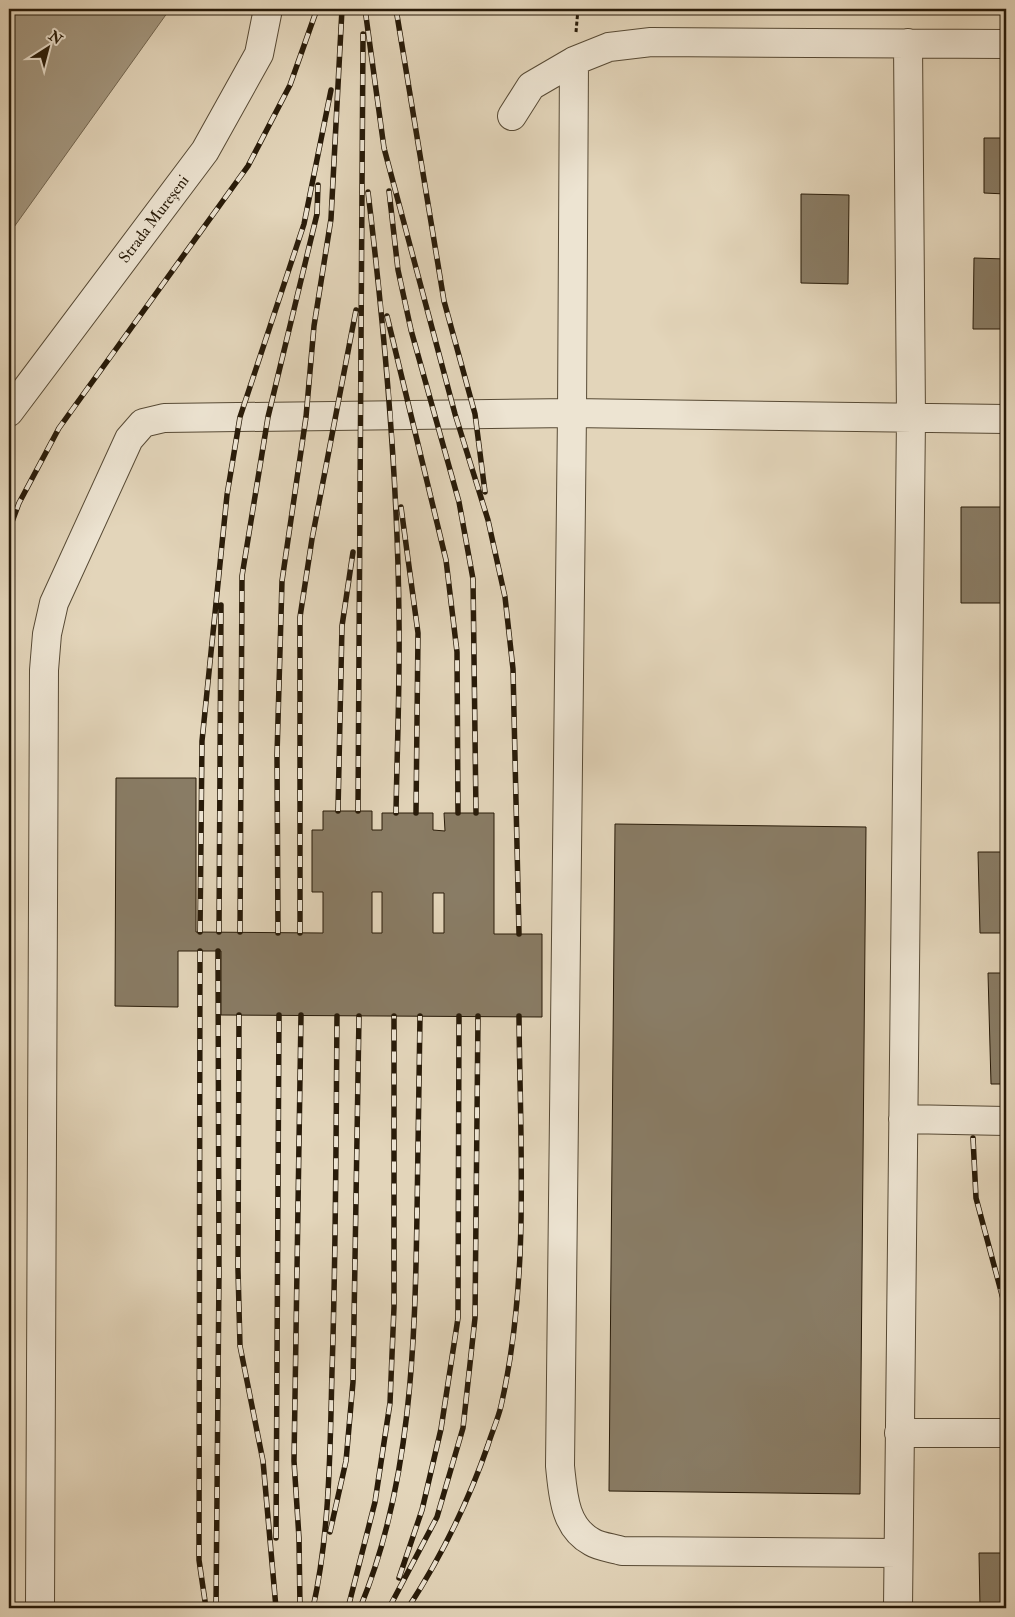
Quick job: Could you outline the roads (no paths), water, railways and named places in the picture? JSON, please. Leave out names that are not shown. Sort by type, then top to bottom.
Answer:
[{"type":"street","name":"Strada Mureșeni","points":[[9,412],[205,151],[259,54],[268,9]]},
{"type":"street","points":[[512,116],[531,86],[574,60],[609,47],[651,42],[1006,44]]},
{"type":"street","points":[[898,1608],[911,418],[908,43]]},
{"type":"street","points":[[574,60],[572,413],[560,1466],[563,1497],[572,1525],[592,1542],[622,1550],[898,1553]]},
{"type":"street","points":[[40,1608],[44,670],[46,634],[54,603],[129,439],[143,423],[164,418],[572,413],[1006,419]]},
{"type":"street","points":[[903,1119],[1006,1121]]},
{"type":"street","points":[[899,1433],[1006,1433]]},
{"type":"railway","points":[[9,530],[19,503],[59,428],[248,166],[290,85],[317,9]]},
{"type":"railway","points":[[278,933],[277,755],[282,581],[306,417],[314,326],[331,219],[342,9]]},
{"type":"railway","points":[[365,9],[384,148],[455,414],[488,520],[505,597],[513,669],[519,934]]},
{"type":"railway","points":[[396,9],[444,301],[475,414],[485,492]]},
{"type":"railway","points":[[358,811],[363,34]]},
{"type":"railway","points":[[200,932],[202,741],[227,495],[240,417],[304,224],[331,90]]},
{"type":"railway","points":[[240,932],[242,576],[268,417],[317,214],[318,185]]},
{"type":"railway","points":[[389,191],[398,270],[411,330],[459,502],[473,579],[476,813]]},
{"type":"railway","points":[[368,192],[385,352],[396,513],[399,644],[396,813]]},
{"type":"railway","points":[[300,933],[300,617],[312,539],[356,310]]},
{"type":"railway","points":[[387,316],[446,560],[457,652],[458,813]]},
{"type":"railway","points":[[401,507],[418,633],[416,813]]},
{"type":"railway","points":[[338,811],[342,626],[353,552]]},
{"type":"railway","points":[[219,932],[221,605]]},
{"type":"railway","points":[[200,951],[199,1560],[206,1608]]},
{"type":"railway","points":[[216,1608],[219,1274],[218,951]]},
{"type":"railway","points":[[239,1015],[238,1270],[240,1346],[263,1461],[276,1608]]},
{"type":"railway","points":[[276,1538],[279,1015]]},
{"type":"railway","points":[[300,1608],[299,1538],[294,1461],[301,1015]]},
{"type":"railway","points":[[313,1608],[323,1550],[330,1460],[337,1016]]},
{"type":"railway","points":[[330,1532],[346,1461],[353,1382],[359,1016]]},
{"type":"railway","points":[[348,1608],[375,1502],[390,1403],[394,1307],[394,1016]]},
{"type":"railway","points":[[360,1608],[377,1561],[390,1513],[400,1464],[407,1414],[412,1364],[416,1263],[420,1016]]},
{"type":"railway","points":[[399,1578],[422,1510],[441,1429],[458,1318],[459,1016]]},
{"type":"railway","points":[[389,1608],[437,1517],[463,1428],[475,1318],[478,1016]]},
{"type":"railway","points":[[408,1608],[443,1549],[472,1488],[500,1411],[510,1358],[520,1261],[519,1016]]},
{"type":"railway","points":[[973,1138],[976,1198],[1006,1310]]}]
